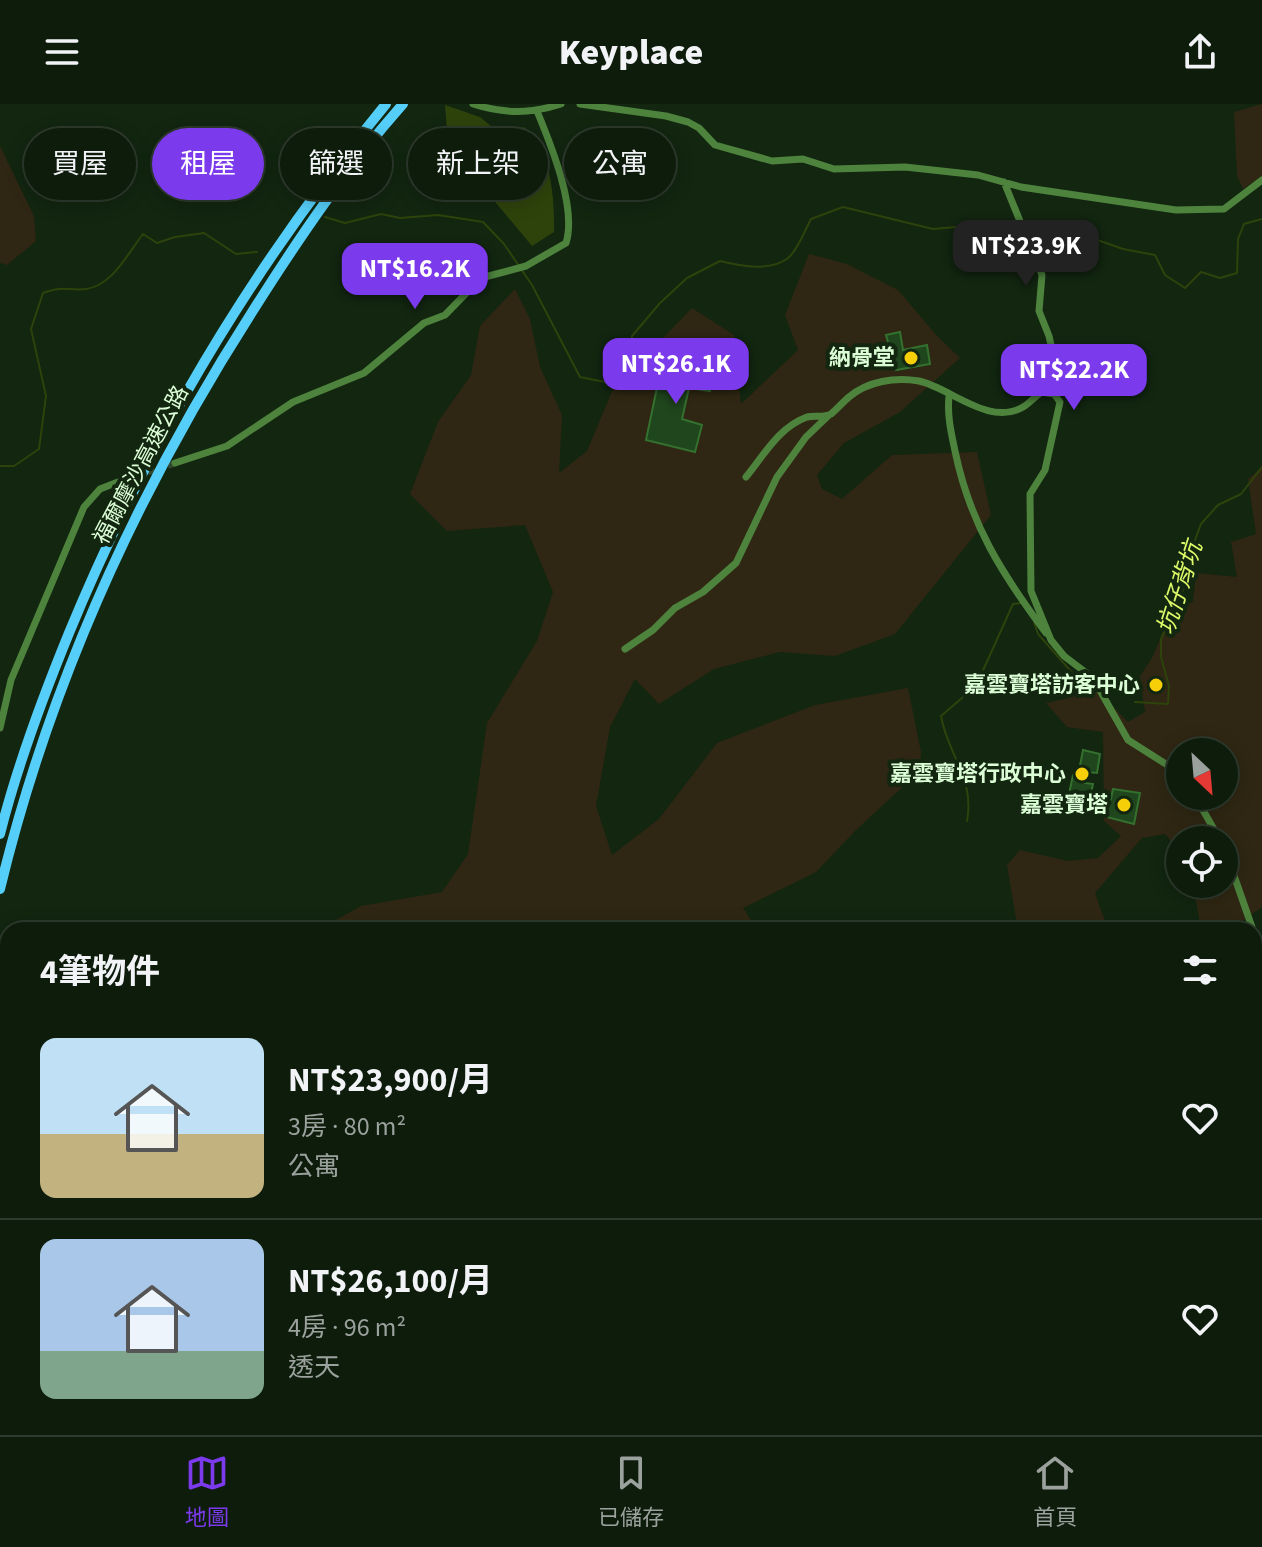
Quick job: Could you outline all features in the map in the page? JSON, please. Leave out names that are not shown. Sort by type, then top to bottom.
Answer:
[{"type":"highway","name":"福爾摩沙高速公路","points":[[0,834],[47,688],[99,560],[148,458],[203,360],[274,250],[386,104]]},
{"type":"highway","name":"福爾摩沙高速公路","points":[[0,889],[18,815],[59,693],[111,565],[162,465],[211,376],[286,258],[403,104]]},
{"type":"street","points":[[473,104],[498,112],[537,111],[561,104]]},
{"type":"street","points":[[580,104],[688,122],[699,128],[715,145],[772,161],[803,159],[834,169],[905,167],[978,175],[1147,207],[1207,211],[1224,209],[1262,180]]},
{"type":"street","points":[[175,463],[227,446],[293,402],[364,373],[424,323],[445,315],[481,278],[526,266],[566,243],[569,214],[556,156],[537,111]]},
{"type":"street","points":[[1004,182],[1042,275],[1039,311],[1049,336],[1057,372],[1054,394]]},
{"type":"street","points":[[625,649],[736,563],[777,477],[806,437],[828,416],[852,395],[873,383],[917,381],[937,386],[949,396],[977,408],[1008,411],[1022,407],[1042,392],[1054,394],[1060,402],[1048,459],[1030,494],[1031,591],[1051,640]]},
{"type":"street","points":[[949,396],[947,414],[972,512],[1002,573],[1064,656],[1093,678],[1128,740],[1166,764]]},
{"type":"street","points":[[746,477],[785,430],[808,417],[828,416]]},
{"type":"street","points":[[0,728],[11,680],[84,507],[100,489],[118,482]]},
{"type":"street","points":[[1238,887],[1250,922]]},
{"type":"shaded area","points":[[1262,104],[1262,176],[1243,189],[1237,176],[1234,112]]},
{"type":"shaded area","points":[[445,105],[480,117],[493,128],[447,128]]},
{"type":"shaded area","points":[[0,146],[34,216],[36,241],[7,265],[0,263]]},
{"type":"shaded area","points":[[548,168],[554,205],[554,232],[532,246],[494,200],[548,200]]},
{"type":"shaded area","points":[[809,254],[847,264],[898,290],[960,358],[900,412],[844,443],[817,475],[822,489],[842,499],[892,455],[977,452],[991,515],[895,634],[835,656],[780,652],[714,669],[659,704],[635,679],[610,727],[596,806],[612,855],[659,819],[717,743],[815,705],[908,688],[921,752],[920,771],[816,872],[743,908],[753,922],[332,922],[361,906],[442,892],[468,854],[487,723],[537,641],[553,592],[525,525],[447,531],[410,494],[438,422],[471,375],[480,326],[515,289],[530,319],[540,367],[562,415],[559,473],[587,451],[613,389],[692,308],[734,335],[741,404],[798,350],[785,315]]},
{"type":"shaded area","points":[[1262,467],[1262,907],[1241,922],[1200,922],[1195,898],[1238,898],[1238,826],[1166,826],[1166,835],[1142,838],[1095,893],[1105,922],[1017,922],[1007,865],[1020,850],[1068,861],[1098,858],[1121,836],[1104,821],[1103,732],[1067,727],[1046,703],[1069,698],[1084,677],[1128,722],[1145,712],[1140,676],[1152,658],[1168,621],[1193,601],[1196,573],[1237,577],[1231,542],[1256,534],[1248,479]]},
{"type":"building","name":"納骨堂","points":[[900,332],[903,350],[927,345],[930,364],[896,370],[886,335]]},
{"type":"building","points":[[663,359],[713,372],[710,391],[689,388],[682,419],[702,425],[695,452],[646,440]]},
{"type":"building","name":"嘉雲寶塔行政中心","points":[[1083,750],[1100,754],[1097,773],[1087,772],[1085,783],[1093,784],[1090,798],[1069,794],[1073,775],[1078,776]]},
{"type":"building","name":"嘉雲寶塔","points":[[1113,789],[1140,793],[1134,824],[1107,817]]},
{"type":"waterway","points":[[325,217],[345,223],[381,214],[400,218],[438,215],[483,222],[504,244],[532,285],[580,377],[629,387],[632,336],[687,278],[720,261],[755,267],[781,262],[795,250],[811,219],[843,207],[933,229],[967,226],[1024,241]]},
{"type":"waterway","points":[[1034,244],[1072,254],[1089,237],[1123,249],[1155,255],[1165,275],[1185,288],[1201,272],[1220,278],[1237,273],[1238,239],[1244,224],[1262,219]]},
{"type":"waterway","points":[[0,466],[14,466],[39,449],[46,396],[31,329],[43,293],[86,289],[104,282],[119,268],[143,234],[157,243],[204,233],[236,254],[257,252]]},
{"type":"waterway","name":"坑仔背坑","points":[[1135,702],[1168,704],[1169,686],[1161,657],[1161,639],[1186,583],[1189,556],[1201,524],[1218,505],[1241,494],[1262,467]]},
{"type":"waterway","name":"坑仔背坑","points":[[967,821],[964,779],[941,716],[976,686],[1013,604],[1021,603]]},
{"type":"waterway","name":"坑仔背坑","points":[[1034,622],[1038,634],[1075,676]]},
{"type":"tunnel","points":[[118,482],[175,463]]},
{"type":"place","name":"納骨堂","points":[[911,358]]},
{"type":"place","name":"嘉雲寶塔訪客中心","points":[[1156,685]]},
{"type":"place","name":"嘉雲寶塔行政中心","points":[[1082,774]]},
{"type":"place","name":"嘉雲寶塔","points":[[1124,805]]}]
